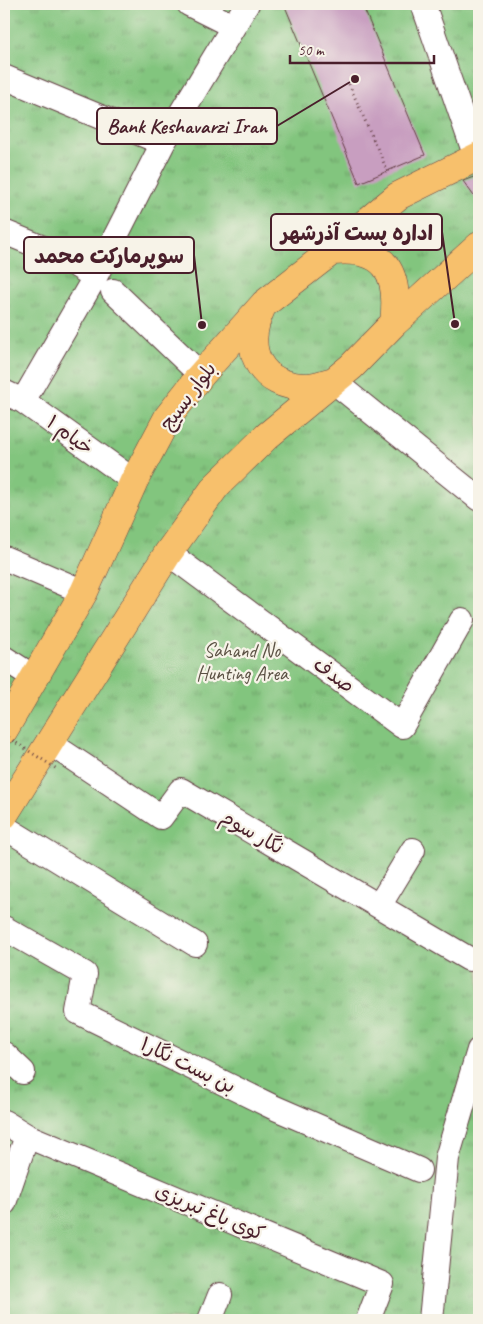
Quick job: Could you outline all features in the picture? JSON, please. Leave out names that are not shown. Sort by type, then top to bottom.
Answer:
[{"type":"main road","name":"بلوار بسیج","points":[[4,730],[84,592],[134,481],[168,417],[201,375],[264,304],[398,196],[478,157]]},
{"type":"main road","points":[[4,815],[168,552],[216,486],[268,436],[374,346],[394,322],[479,246]]},
{"type":"main road","points":[[332,251],[362,251],[377,257],[388,270],[396,287],[394,322]]},
{"type":"main road","points":[[264,304],[254,325],[253,351],[267,375],[289,385],[308,388],[333,381]]},
{"type":"street","points":[[189,4],[233,26]]},
{"type":"street","points":[[13,397],[104,284],[163,143],[247,4]]},
{"type":"street","points":[[423,4],[478,157]]},
{"type":"street","points":[[4,77],[163,143]]},
{"type":"street","points":[[4,232],[58,254],[104,284],[201,375]]},
{"type":"street","points":[[333,381],[479,499]]},
{"type":"street","name":"خیام ۱","points":[[13,397],[134,481]]},
{"type":"street","name":"صدف","points":[[168,552],[402,726],[462,620]]},
{"type":"street","points":[[4,558],[84,592]]},
{"type":"street","points":[[4,658],[34,678]]},
{"type":"street","name":"نگار سوم","points":[[48,742],[161,817],[180,790],[469,958]]},
{"type":"street","points":[[4,827],[195,944]]},
{"type":"street","points":[[379,906],[413,850]]},
{"type":"street","name":"بن بست نگار۱","points":[[4,928],[85,974],[78,1012],[272,1107],[419,1170]]},
{"type":"street","points":[[431,1320],[448,1158],[479,1050]]},
{"type":"street","points":[[4,1054],[23,1072]]},
{"type":"street","name":"کوی باغ تبریزی","points":[[4,1122],[27,1136],[382,1284],[368,1320]]},
{"type":"street","points":[[4,1203],[27,1136]]},
{"type":"street","points":[[210,1320],[220,1295]]},
{"type":"path","points":[[349,84],[398,196]]},
{"type":"path","points":[[4,735],[57,769]]},
{"type":"green space","name":"Sahand No Hunting Area","points":[[4,4],[479,4],[479,1320],[4,1320]]},
{"type":"building","points":[[284,4],[362,4],[425,155],[359,183]]},
{"type":"building","points":[[479,175],[479,203],[463,181]]},
{"type":"place","name":"Bank Keshavarzi Iran","points":[[355,79]]},
{"type":"place","name":"اداره پست آذرشهر","points":[[455,324]]},
{"type":"place","name":"سوپرمارکت محمد","points":[[202,325]]}]
